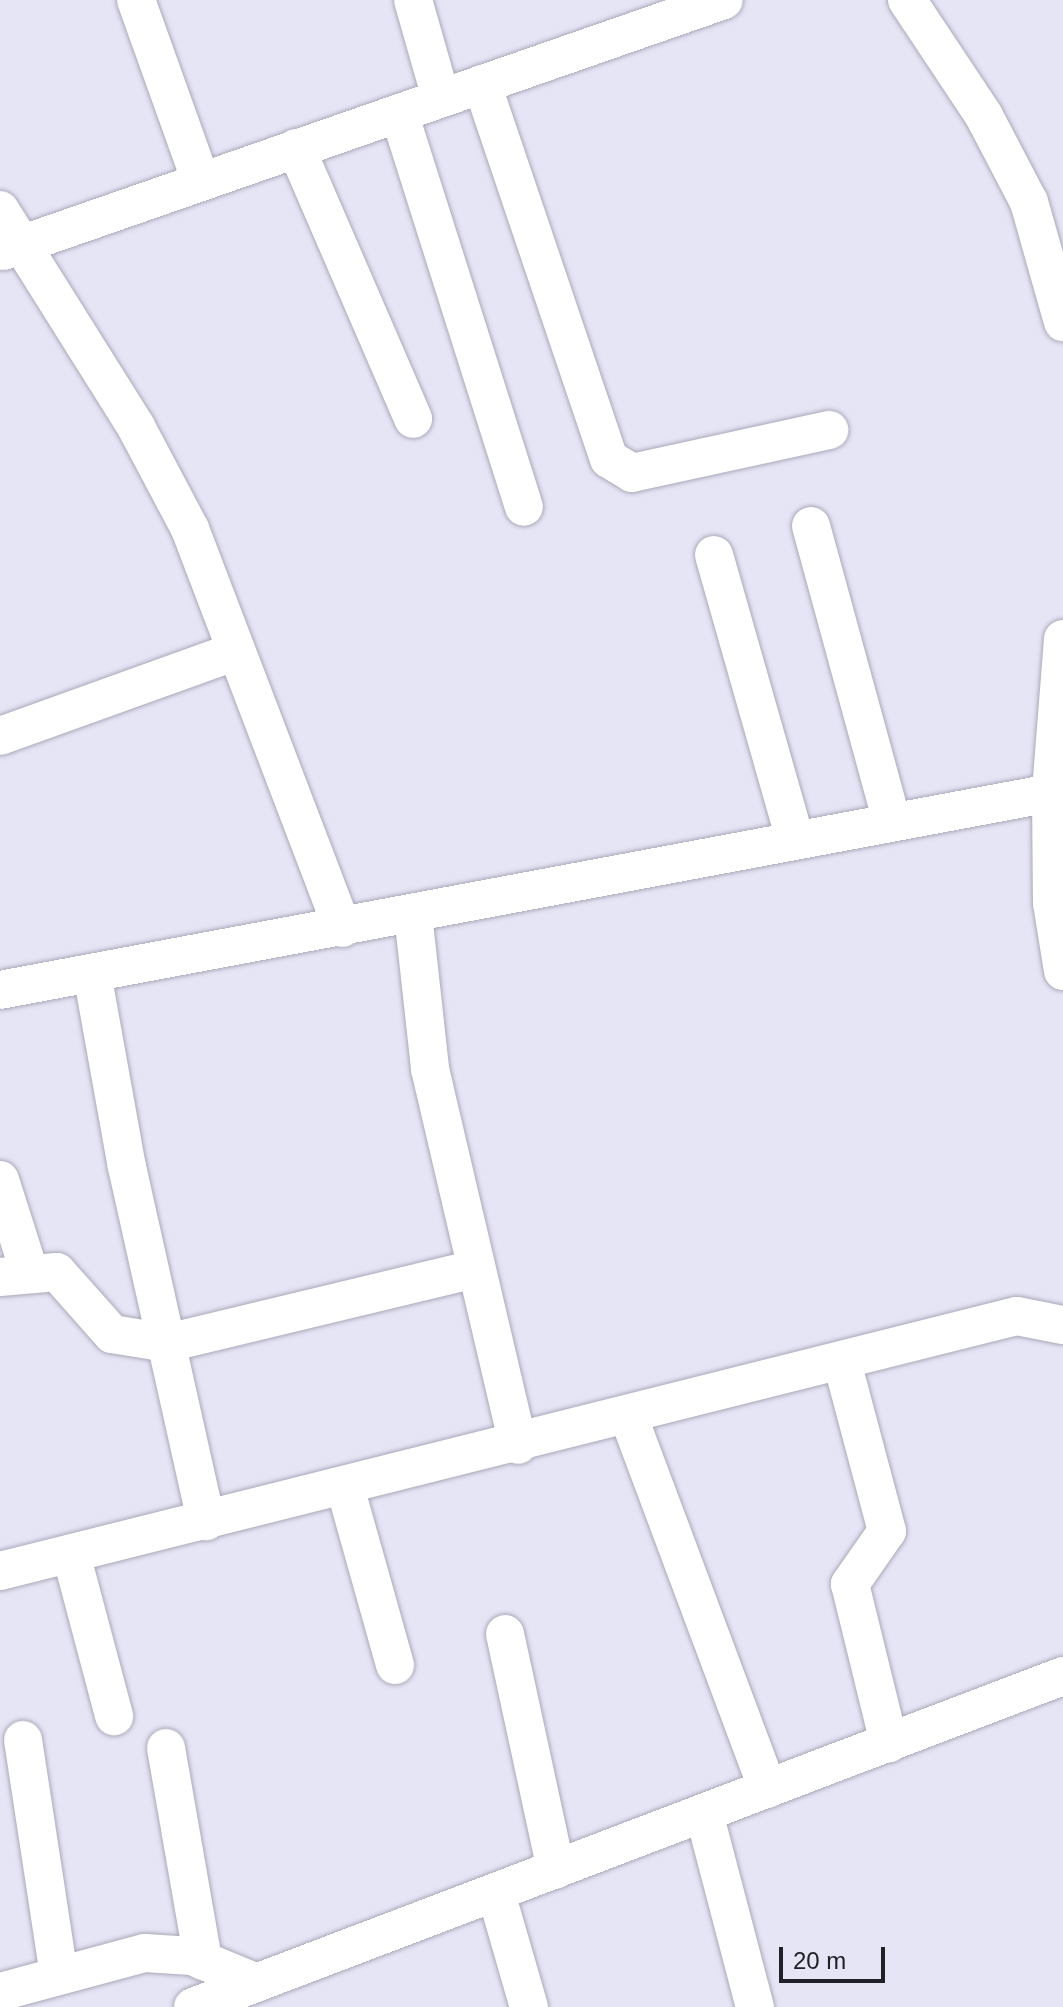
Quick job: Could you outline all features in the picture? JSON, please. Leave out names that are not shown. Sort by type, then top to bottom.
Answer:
[{"type":"street","points":[[136,0],[201,182]]},
{"type":"street","points":[[413,0],[441,98]]},
{"type":"street","points":[[12,248],[724,0]]},
{"type":"street","points":[[907,0],[984,116],[1029,202],[1063,322]]},
{"type":"street","points":[[482,84],[609,459],[632,473],[829,430]]},
{"type":"street","points":[[399,113],[524,507]]},
{"type":"street","points":[[296,148],[413,419]]},
{"type":"street","points":[[0,210],[12,248],[190,529],[342,928]]},
{"type":"street","points":[[811,526],[891,819]]},
{"type":"street","points":[[714,555],[795,839]]},
{"type":"street","points":[[1063,639],[1051,793],[1052,903],[1063,971]]},
{"type":"street","points":[[0,736],[236,651]]},
{"type":"street","points":[[0,990],[342,928],[891,819],[1051,793]]},
{"type":"street","points":[[413,914],[430,1069],[518,1445]]},
{"type":"street","points":[[92,973],[206,1521]]},
{"type":"street","points":[[0,1180],[14,1274],[70,1280],[112,1334],[167,1343],[476,1269]]},
{"type":"street","points":[[0,1571],[629,1418],[1017,1316],[1063,1325]]},
{"type":"street","points":[[842,1362],[887,1531],[850,1584],[889,1743]]},
{"type":"street","points":[[629,1418],[768,1789]]},
{"type":"street","points":[[345,1487],[395,1665]]},
{"type":"street","points":[[71,1554],[114,1716]]},
{"type":"street","points":[[505,1634],[556,1870]]},
{"type":"street","points":[[193,2007],[1063,1676]]},
{"type":"street","points":[[23,1740],[59,1975]]},
{"type":"street","points":[[166,1748],[203,1961]]},
{"type":"street","points":[[704,1813],[755,2007]]},
{"type":"street","points":[[496,1893],[529,2007]]},
{"type":"street","points":[[0,1992],[145,1953],[203,1961],[257,1983]]}]
